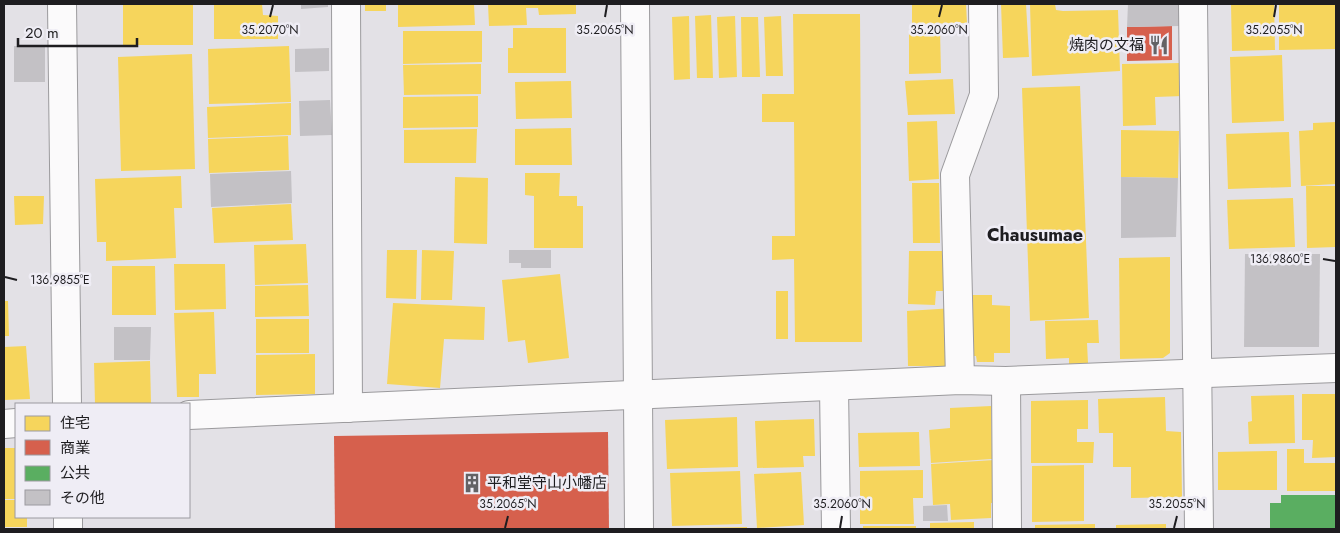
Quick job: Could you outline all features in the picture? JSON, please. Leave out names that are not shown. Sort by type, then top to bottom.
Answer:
[{"type":"street","points":[[62,4],[66,403]]},
{"type":"street","points":[[346,4],[348,408]]},
{"type":"street","points":[[635,4],[638,529]]},
{"type":"street","points":[[960,380],[955,175],[984,95],[983,4]]},
{"type":"street","points":[[1193,4],[1199,529]]},
{"type":"street","points":[[190,415],[960,380],[1006,381],[1336,368]]},
{"type":"street","points":[[1006,381],[1007,529]]},
{"type":"street","points":[[834,387],[836,529]]},
{"type":"building: 住宅","points":[[123,4],[193,4],[193,45],[123,45]]},
{"type":"building: 住宅","points":[[214,4],[262,4],[263,15],[278,16],[278,39],[214,39]]},
{"type":"building: 住宅","points":[[365,4],[386,4],[386,11],[365,11]]},
{"type":"building: 住宅","points":[[398,4],[474,4],[475,25],[398,27]]},
{"type":"building: 住宅","points":[[488,4],[576,4],[576,14],[539,15],[538,8],[526,8],[527,25],[489,26]]},
{"type":"building: 住宅","points":[[912,4],[966,4],[967,23],[912,24]]},
{"type":"building: 住宅","points":[[1001,4],[1026,4],[1029,57],[1003,58]]},
{"type":"building: 住宅","points":[[1030,4],[1055,4],[1056,10],[1063,11],[1118,10],[1120,71],[1032,76]]},
{"type":"building: 住宅","points":[[1231,4],[1274,4],[1275,50],[1232,51]]},
{"type":"building: 住宅","points":[[1279,4],[1336,4],[1336,49],[1279,50]]},
{"type":"building: 住宅","points":[[793,14],[860,14],[862,342],[795,342],[794,259],[772,260],[772,236],[795,236],[794,122],[762,122],[762,94],[794,94]]},
{"type":"building: 住宅","points":[[711,15],[713,78],[697,78],[695,16]]},
{"type":"building: 住宅","points":[[689,16],[690,79],[674,80],[672,17]]},
{"type":"building: 住宅","points":[[735,16],[737,77],[719,78],[717,17]]},
{"type":"building: 住宅","points":[[781,16],[783,76],[766,76],[764,17]]},
{"type":"building: 住宅","points":[[741,17],[758,17],[760,77],[742,77]]},
{"type":"building: 住宅","points":[[513,28],[566,28],[566,73],[508,73],[508,48],[513,48]]},
{"type":"building: 住宅","points":[[940,30],[941,73],[909,74],[909,31]]},
{"type":"building: 住宅","points":[[403,31],[482,31],[482,62],[403,64]]},
{"type":"building: 住宅","points":[[289,46],[291,102],[209,104],[208,49]]},
{"type":"building: 住宅","points":[[192,54],[195,169],[121,171],[118,57]]},
{"type":"building: 住宅","points":[[1282,55],[1284,121],[1232,123],[1230,57]]},
{"type":"building: 住宅","points":[[1182,63],[1183,96],[1155,97],[1156,125],[1123,126],[1122,64]]},
{"type":"building: 住宅","points":[[481,64],[481,94],[404,95],[403,65]]},
{"type":"building: 住宅","points":[[953,79],[955,114],[908,115],[905,81]]},
{"type":"building: 住宅","points":[[571,81],[572,118],[516,119],[515,82]]},
{"type":"building: 住宅","points":[[1080,86],[1089,318],[1030,321],[1022,88]]},
{"type":"building: 住宅","points":[[478,96],[478,127],[403,128],[403,97]]},
{"type":"building: 住宅","points":[[291,103],[291,135],[208,138],[207,107]]},
{"type":"building: 住宅","points":[[937,121],[939,179],[909,181],[907,122]]},
{"type":"building: 住宅","points":[[1336,122],[1336,184],[1301,186],[1299,131],[1313,130],[1313,123]]},
{"type":"building: 住宅","points":[[571,128],[572,165],[515,165],[515,129]]},
{"type":"building: 住宅","points":[[477,129],[476,163],[404,163],[404,130]]},
{"type":"building: 住宅","points":[[1121,130],[1179,131],[1178,178],[1121,177]]},
{"type":"building: 住宅","points":[[1289,132],[1291,187],[1228,189],[1226,134]]},
{"type":"building: 住宅","points":[[288,136],[289,170],[209,173],[208,139]]},
{"type":"building: 住宅","points":[[525,173],[560,173],[559,196],[577,196],[577,206],[583,206],[583,248],[534,248],[534,196],[525,195]]},
{"type":"building: 住宅","points":[[181,176],[182,208],[174,208],[176,258],[106,261],[106,242],[97,242],[95,179]]},
{"type":"building: 住宅","points":[[455,177],[488,178],[487,244],[454,243]]},
{"type":"building: 住宅","points":[[912,183],[939,183],[940,243],[913,243]]},
{"type":"building: 住宅","points":[[1306,186],[1336,186],[1336,247],[1307,248]]},
{"type":"building: 住宅","points":[[14,196],[44,196],[43,224],[15,225]]},
{"type":"building: 住宅","points":[[1293,198],[1295,247],[1229,249],[1227,200]]},
{"type":"building: 住宅","points":[[291,204],[293,240],[214,243],[212,208]]},
{"type":"building: 住宅","points":[[306,244],[308,283],[255,285],[254,245]]},
{"type":"building: 住宅","points":[[387,250],[417,250],[416,299],[386,298]]},
{"type":"building: 住宅","points":[[422,250],[454,251],[452,300],[421,300]]},
{"type":"building: 住宅","points":[[909,251],[949,251],[948,291],[936,291],[935,305],[908,304]]},
{"type":"building: 住宅","points":[[1170,257],[1170,353],[1163,358],[1120,359],[1119,258]]},
{"type":"building: 住宅","points":[[174,264],[225,264],[226,309],[175,310]]},
{"type":"building: 住宅","points":[[112,266],[155,266],[156,315],[112,315]]},
{"type":"building: 住宅","points":[[560,274],[569,358],[528,363],[525,340],[508,342],[502,280]]},
{"type":"building: 住宅","points":[[308,285],[309,316],[255,317],[255,286]]},
{"type":"building: 住宅","points":[[776,291],[788,291],[788,339],[776,339]]},
{"type":"building: 住宅","points":[[968,295],[992,295],[992,305],[1010,306],[1010,353],[994,353],[994,362],[977,362],[976,356],[968,356]]},
{"type":"building: 住宅","points":[[4,301],[8,301],[9,336],[4,336]]},
{"type":"building: 住宅","points":[[393,303],[485,307],[484,340],[444,339],[440,388],[387,384]]},
{"type":"building: 住宅","points":[[954,308],[954,366],[908,366],[907,311]]},
{"type":"building: 住宅","points":[[214,312],[216,374],[199,374],[199,397],[177,397],[174,313]]},
{"type":"building: 住宅","points":[[256,319],[309,319],[309,353],[256,353]]},
{"type":"building: 住宅","points":[[1098,320],[1099,343],[1087,343],[1088,363],[1069,364],[1069,358],[1046,359],[1045,321]]},
{"type":"building: 住宅","points":[[26,346],[30,399],[4,400],[4,347]]},
{"type":"building: 住宅","points":[[315,354],[315,394],[256,395],[256,355]]},
{"type":"building: 住宅","points":[[150,361],[151,403],[95,403],[94,363]]},
{"type":"building: 住宅","points":[[1302,394],[1336,394],[1336,457],[1312,458],[1313,440],[1302,440]]},
{"type":"building: 住宅","points":[[1294,395],[1295,443],[1249,444],[1248,422],[1252,421],[1251,396]]},
{"type":"building: 住宅","points":[[1165,397],[1166,431],[1181,432],[1182,497],[1131,498],[1131,467],[1113,467],[1113,433],[1099,433],[1098,399]]},
{"type":"building: 住宅","points":[[1088,400],[1088,429],[1077,429],[1077,442],[1094,442],[1093,463],[1031,463],[1031,401]]},
{"type":"building: 住宅","points":[[991,406],[992,459],[931,463],[929,430],[950,428],[950,408]]},
{"type":"building: 住宅","points":[[737,417],[738,467],[667,469],[665,420]]},
{"type":"building: 住宅","points":[[814,419],[815,456],[803,456],[804,467],[757,468],[755,421]]},
{"type":"building: 住宅","points":[[919,432],[920,466],[859,467],[858,433]]},
{"type":"building: 住宅","points":[[4,448],[15,448],[15,499],[4,499]]},
{"type":"building: 住宅","points":[[1287,449],[1304,449],[1304,463],[1336,463],[1336,491],[1287,491]]},
{"type":"building: 住宅","points":[[1277,451],[1277,490],[1218,490],[1218,452]]},
{"type":"building: 住宅","points":[[994,460],[997,503],[991,503],[991,518],[951,520],[950,504],[933,505],[931,464]]},
{"type":"building: 住宅","points":[[1084,465],[1084,521],[1032,522],[1032,466]]},
{"type":"building: 住宅","points":[[923,470],[923,498],[913,498],[914,524],[860,524],[860,471]]},
{"type":"building: 住宅","points":[[740,471],[742,524],[672,526],[670,473]]},
{"type":"building: 住宅","points":[[801,472],[804,525],[757,528],[754,474]]},
{"type":"building: 住宅","points":[[4,500],[15,500],[15,518],[27,518],[27,527],[4,527]]},
{"type":"building: 住宅","points":[[974,522],[974,529],[930,529],[930,523]]},
{"type":"building: 住宅","points":[[1095,524],[1095,529],[1035,529],[1035,525]]},
{"type":"building: 住宅","points":[[1166,524],[1166,529],[1116,529],[1116,525]]},
{"type":"building: 住宅","points":[[863,526],[916,526],[916,529],[863,529]]},
{"type":"building: 住宅","points":[[747,527],[747,529],[695,529],[695,528]]},
{"type":"building: 商業","points":[[1172,26],[1172,60],[1127,61],[1127,27]]},
{"type":"building: 商業","name":"平和堂守山小幡店","points":[[608,432],[609,529],[335,529],[334,436]]},
{"type":"building: 公共","points":[[1281,495],[1336,495],[1336,529],[1270,529],[1270,503],[1281,503]]},
{"type":"building: その他","points":[[301,4],[328,4],[328,7],[301,9]]},
{"type":"building: その他","points":[[1128,4],[1179,4],[1179,26],[1127,27]]},
{"type":"building: その他","points":[[14,46],[45,46],[45,82],[14,82]]},
{"type":"building: その他","points":[[329,48],[329,71],[295,72],[295,49]]},
{"type":"building: その他","points":[[330,100],[332,135],[300,136],[299,101]]},
{"type":"building: その他","points":[[291,171],[292,203],[211,207],[210,174]]},
{"type":"building: その他","points":[[1121,177],[1178,178],[1176,237],[1121,238]]},
{"type":"building: その他","points":[[509,250],[551,250],[551,268],[521,268],[521,263],[509,263]]},
{"type":"building: その他","points":[[1245,254],[1320,254],[1319,347],[1244,347]]},
{"type":"building: その他","points":[[114,327],[151,327],[150,360],[114,360]]},
{"type":"building: その他","points":[[947,505],[948,521],[923,521],[923,506]]},
{"type":"place","name":"焼肉の文福","points":[[1159,45]]},
{"type":"place","name":"平和堂守山小幡店","points":[[472,483]]},
{"type":"district","name":"Chausumae","points":[[1035,235]]}]
